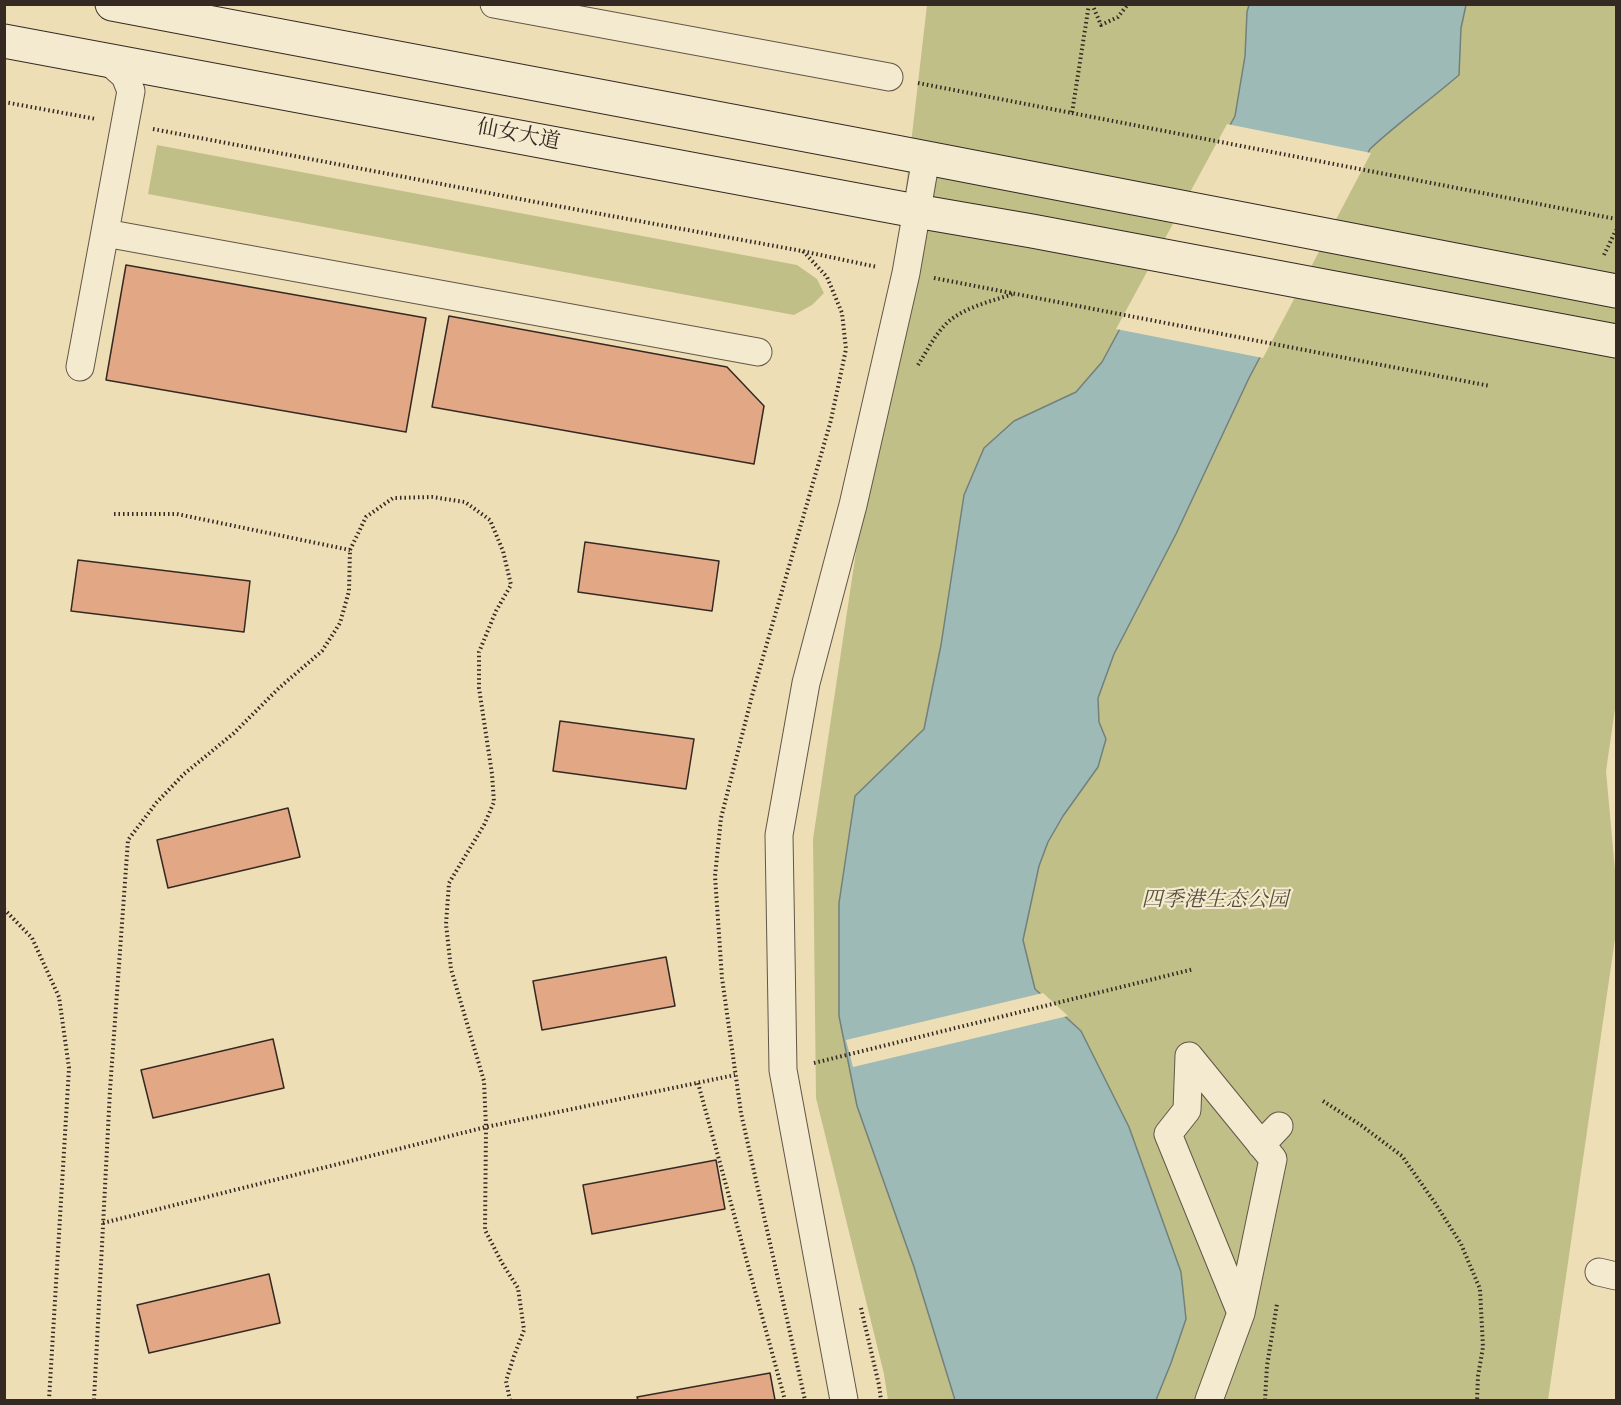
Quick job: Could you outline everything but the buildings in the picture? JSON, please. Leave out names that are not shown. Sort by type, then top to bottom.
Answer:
[{"type":"main road","points":[[112,4],[1613,290]]},
{"type":"main road","name":"仙女大道","points":[[4,41],[1611,340]]},
{"type":"street","points":[[494,4],[889,77]]},
{"type":"street","points":[[80,367],[131,91],[125,76],[106,59]]},
{"type":"street","points":[[127,118],[139,91],[148,82],[176,73]]},
{"type":"street","points":[[844,1401],[783,1070],[779,835],[807,683],[852,505],[906,273],[926,158]]},
{"type":"street","points":[[105,233],[758,352]]},
{"type":"street","points":[[1209,1401],[1241,1313],[1272,1159],[1270,1135],[1189,1056],[1187,1110],[1168,1134],[1241,1313]]},
{"type":"path","points":[[1072,113],[1090,4]]},
{"type":"path","points":[[1090,4],[1101,25],[1118,17],[1128,4]]},
{"type":"path","points":[[889,77],[1617,219]]},
{"type":"path","points":[[4,102],[127,118],[541,203],[802,250],[906,273],[1490,386]]},
{"type":"path","points":[[915,369],[948,322],[961,313],[1016,293]]},
{"type":"path","points":[[94,1401],[110,1090],[128,840],[157,802],[184,774],[234,733],[279,688],[322,651],[340,623],[349,591],[350,550],[366,517],[393,498],[432,497],[465,502],[490,520],[503,551],[511,585],[496,610],[478,652],[478,688],[492,774],[494,802],[484,825],[449,883],[446,924],[451,969],[484,1081],[485,1230],[518,1288],[524,1330],[506,1381],[510,1401]]},
{"type":"path","points":[[114,514],[177,514],[350,550]]},
{"type":"path","points":[[4,909],[32,938],[58,997],[69,1068],[49,1401]]},
{"type":"path","points":[[846,1056],[1194,969]]},
{"type":"path","points":[[103,1223],[486,1127],[735,1075]]},
{"type":"path","points":[[698,1083],[785,1401]]},
{"type":"path","points":[[1323,1101],[1402,1156],[1461,1244],[1480,1289],[1483,1347],[1477,1401]]},
{"type":"path","points":[[860,1307],[881,1401]]},
{"type":"green space","name":"四季港生态公园","points":[[927,5],[1616,5],[1616,702],[1606,771],[1616,881],[1616,932],[1548,1400],[888,1400],[884,1374],[816,1098],[813,839],[890,325]]},
{"type":"green space","points":[[157,145],[797,265],[817,279],[824,293],[812,305],[794,315],[148,194]]},
{"type":"water","points":[[1249,5],[1466,5],[1461,28],[1459,75],[1370,149],[1249,378],[1176,534],[1114,654],[1098,698],[1099,722],[1106,739],[1098,767],[1063,816],[1048,842],[1039,866],[1023,940],[1035,989],[1081,1031],[1129,1127],[1181,1272],[1186,1319],[1171,1363],[1156,1400],[955,1400],[914,1267],[857,1106],[839,1016],[839,903],[855,796],[924,729],[941,645],[964,495],[984,448],[1014,421],[1076,392],[1102,362],[1235,116],[1245,56]]},
{"type":"pier","points":[[1227,124],[1371,153],[1263,358],[1116,329]]},
{"type":"pier","points":[[1043,993],[1068,1016],[853,1067],[846,1040]]}]
